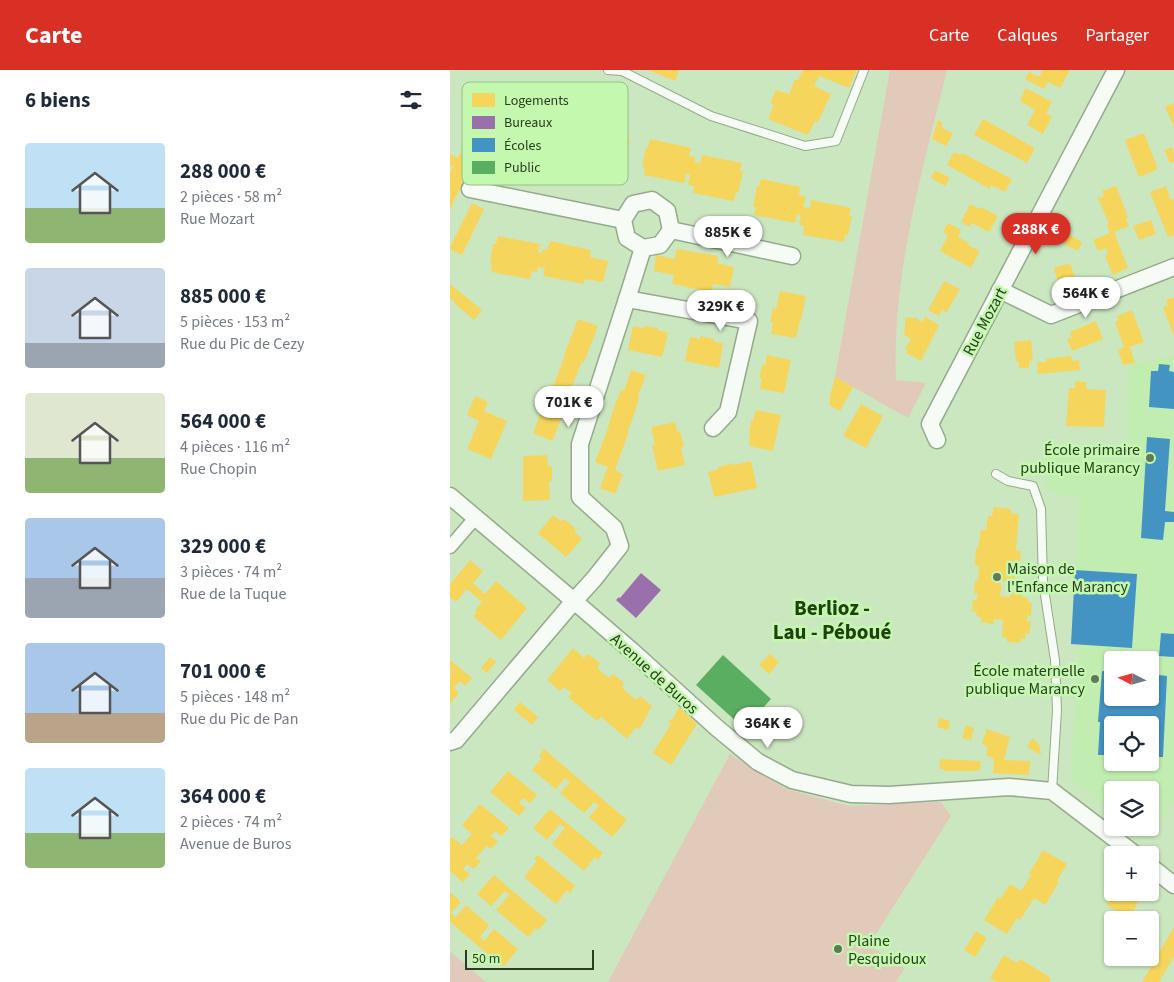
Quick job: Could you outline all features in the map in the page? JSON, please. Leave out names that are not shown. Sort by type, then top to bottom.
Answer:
[{"type":"street","name":"Rue Mozart","points":[[937,440],[930,424],[1116,70]]},
{"type":"street","points":[[470,189],[623,220]]},
{"type":"street","points":[[652,200],[667,211],[671,230],[660,244],[643,248],[627,238],[623,220],[633,204],[652,200]]},
{"type":"street","points":[[671,230],[792,256]]},
{"type":"street","points":[[450,742],[456,740],[594,580],[620,546],[614,528],[580,497],[580,444],[643,248]]},
{"type":"street","points":[[1000,290],[1051,315],[1174,267]]},
{"type":"street","points":[[627,300],[748,321],[728,412],[713,428]]},
{"type":"street","name":"Avenue de Buros","points":[[450,496],[632,651],[717,728],[758,762],[792,780],[851,794],[889,794],[1009,787],[1052,791]]},
{"type":"street","points":[[450,547],[476,517]]},
{"type":"street","points":[[1052,791],[1124,846]]},
{"type":"street","points":[[1159,873],[1174,885]]},
{"type":"lane","points":[[608,70],[622,71],[711,116],[805,146],[836,141],[864,70]]},
{"type":"lane","points":[[996,474],[1008,481],[1033,486],[1041,509],[1043,582],[1055,660],[1057,710],[1052,791]]},
{"type":"shaded area","points":[[890,70],[947,70],[919,185],[904,262],[899,301],[896,340],[896,380],[926,383],[908,418],[835,377]]},
{"type":"shaded area","points":[[1174,355],[1174,801],[1159,824],[1159,781],[1104,781],[1104,805],[1071,779],[1079,645],[1075,570],[1078,554],[1079,498],[1060,496],[1045,487],[1047,456],[1126,460],[1129,366]]},
{"type":"shaded area","points":[[730,754],[786,789],[849,806],[941,802],[951,816],[869,945],[905,968],[896,982],[608,982]]},
{"type":"shaded area","points":[[450,951],[486,982],[450,982]]},
{"type":"building: Logements","points":[[648,70],[679,70],[675,81]]},
{"type":"building: Logements","points":[[803,70],[857,70],[849,88],[819,76],[814,86],[831,94],[818,122],[815,121],[808,135],[768,119],[774,105],[770,103],[776,90],[789,94],[795,80],[798,80]]},
{"type":"building: Logements","points":[[1043,70],[1070,70],[1060,88],[1048,82],[1044,89],[1025,79],[1029,72],[1039,77]]},
{"type":"building: Logements","points":[[1026,88],[1052,102],[1046,113],[1052,117],[1043,134],[1027,125],[1035,110],[1020,101]]},
{"type":"building: Logements","points":[[1174,103],[1174,127],[1165,107]]},
{"type":"building: Logements","points":[[983,119],[1035,148],[1027,163],[974,135]]},
{"type":"building: Logements","points":[[938,120],[943,123],[941,127],[953,134],[946,146],[932,139]]},
{"type":"building: Logements","points":[[1144,133],[1158,169],[1139,177],[1125,140]]},
{"type":"building: Logements","points":[[650,139],[691,148],[689,156],[695,157],[695,162],[700,163],[702,155],[742,163],[740,170],[743,171],[738,193],[736,192],[734,201],[693,193],[694,186],[688,185],[690,175],[686,174],[684,183],[644,175],[645,168],[642,167],[646,147],[648,147]]},
{"type":"building: Logements","points":[[1172,147],[1174,162],[1170,163],[1164,150]]},
{"type":"building: Logements","points":[[462,150],[462,185],[450,209],[450,172],[453,167],[450,166],[450,154],[458,158]]},
{"type":"building: Logements","points":[[954,152],[961,155],[962,153],[1012,179],[1005,192],[991,185],[990,189],[947,165]]},
{"type":"building: Logements","points":[[935,170],[950,178],[945,186],[931,178]]},
{"type":"building: Logements","points":[[761,179],[800,187],[799,195],[806,197],[803,207],[810,208],[811,200],[851,208],[849,215],[852,216],[848,235],[845,235],[844,242],[803,235],[804,226],[799,225],[801,215],[797,214],[795,223],[754,215],[756,207],[753,207],[757,186],[759,186]]},
{"type":"building: Logements","points":[[1116,186],[1128,217],[1126,218],[1129,226],[1114,232],[1128,268],[1113,275],[1105,256],[1108,254],[1106,248],[1098,251],[1093,240],[1110,233],[1107,225],[1109,224],[1098,198],[1104,196],[1102,191]]},
{"type":"building: Logements","points":[[1166,186],[1171,200],[1174,199],[1174,235],[1168,237],[1150,192]]},
{"type":"building: Logements","points":[[472,203],[484,209],[462,255],[450,249],[450,247]]},
{"type":"building: Logements","points":[[970,204],[979,209],[981,207],[998,216],[989,232],[972,223],[970,227],[961,222]]},
{"type":"building: Logements","points":[[1151,220],[1156,234],[1139,240],[1133,226]]},
{"type":"building: Logements","points":[[948,223],[961,230],[958,237],[980,251],[971,268],[940,251],[948,235],[943,232]]},
{"type":"building: Logements","points":[[1069,235],[1082,242],[1078,251],[1064,244]]},
{"type":"building: Logements","points":[[498,236],[540,244],[538,252],[542,253],[542,249],[547,250],[550,241],[591,250],[590,257],[608,261],[603,282],[585,279],[584,284],[543,276],[545,268],[538,267],[537,272],[532,271],[530,279],[491,272],[492,265],[490,264],[493,244],[496,244]]},
{"type":"building: Logements","points":[[677,249],[718,256],[717,263],[734,267],[730,287],[713,284],[711,292],[672,284],[674,275],[654,271],[656,255],[674,259]]},
{"type":"building: Logements","points":[[1070,263],[1078,286],[1066,292],[1064,286],[1059,287],[1054,268]]},
{"type":"building: Logements","points":[[944,281],[960,289],[947,312],[942,310],[939,316],[928,310]]},
{"type":"building: Logements","points":[[450,284],[482,310],[474,320],[450,298]]},
{"type":"building: Logements","points":[[780,291],[806,296],[796,338],[771,334],[773,322],[770,322],[773,308],[776,309]]},
{"type":"building: Logements","points":[[1174,297],[1174,336],[1163,307],[1168,305],[1166,300]]},
{"type":"building: Logements","points":[[1132,310],[1144,342],[1130,347],[1135,363],[1123,365],[1118,350],[1124,347],[1115,322],[1119,320],[1117,316]]},
{"type":"building: Logements","points":[[906,317],[916,318],[922,322],[925,317],[939,325],[921,361],[906,353],[908,350],[905,349],[911,339],[904,335]]},
{"type":"building: Logements","points":[[578,319],[598,326],[584,362],[582,361],[552,441],[533,433],[550,390],[552,390]]},
{"type":"building: Logements","points":[[1096,321],[1103,339],[1072,351],[1067,339],[1072,337],[1070,332]]},
{"type":"building: Logements","points":[[633,326],[658,328],[657,330],[668,333],[662,357],[628,350]]},
{"type":"building: Logements","points":[[700,336],[714,339],[714,342],[723,343],[719,368],[685,361],[690,337],[700,339]]},
{"type":"building: Logements","points":[[1031,340],[1033,360],[1029,361],[1029,368],[1019,368],[1019,362],[1016,361],[1014,342]]},
{"type":"building: Logements","points":[[767,355],[791,360],[784,393],[760,389],[762,378],[759,378]]},
{"type":"building: Logements","points":[[1071,356],[1072,361],[1079,360],[1080,370],[1038,374],[1037,362],[1046,362],[1046,359]]},
{"type":"building: Logements","points":[[631,370],[646,375],[615,470],[623,474],[615,494],[600,488],[608,467],[595,462],[616,402],[621,390],[624,391]]},
{"type":"building: Logements","points":[[835,377],[853,387],[840,411],[830,406],[830,396]]},
{"type":"building: Logements","points":[[1075,381],[1086,382],[1086,389],[1106,390],[1104,427],[1066,426],[1069,388],[1075,388]]},
{"type":"building: Logements","points":[[475,396],[488,402],[484,411],[507,421],[491,459],[467,449],[479,421],[467,415]]},
{"type":"building: Logements","points":[[861,404],[883,416],[866,448],[843,436]]},
{"type":"building: Logements","points":[[756,410],[781,415],[773,451],[749,446],[751,421]]},
{"type":"building: Logements","points":[[675,422],[678,432],[680,431],[684,447],[681,447],[685,465],[658,471],[652,446],[655,445],[651,427]]},
{"type":"building: Logements","points":[[547,455],[548,466],[552,467],[552,481],[549,481],[550,500],[523,501],[523,456]]},
{"type":"building: Logements","points":[[751,461],[757,488],[714,497],[708,472],[733,463],[733,465]]},
{"type":"building: Logements","name":"Maison de l'Enfance Marancy","points":[[994,507],[1011,509],[1011,513],[1019,514],[1016,551],[1021,551],[1019,573],[1016,573],[1015,582],[1000,581],[999,585],[1002,585],[1000,596],[1010,597],[1010,592],[1023,593],[1022,597],[1028,598],[1028,602],[1032,603],[1031,616],[1027,615],[1027,621],[1031,621],[1029,634],[1025,634],[1025,639],[1021,639],[1020,643],[1007,642],[1007,638],[1002,637],[1003,620],[994,619],[993,624],[981,622],[981,617],[976,616],[977,612],[972,611],[973,600],[977,600],[978,594],[974,593],[975,581],[978,580],[979,566],[975,565],[976,548],[978,548],[981,530],[986,530],[988,516],[992,516]]},
{"type":"building: Logements","points":[[553,515],[561,521],[564,519],[576,529],[574,531],[582,539],[566,557],[538,533]]},
{"type":"building: Logements","points":[[470,560],[483,571],[473,583],[485,594],[496,581],[527,608],[501,640],[473,616],[477,612],[475,610],[482,602],[467,589],[456,602],[450,597],[450,584]]},
{"type":"building: Logements","points":[[573,648],[584,658],[588,654],[600,663],[597,668],[609,678],[613,674],[624,683],[622,688],[636,700],[640,696],[652,706],[639,730],[636,727],[627,739],[601,717],[597,721],[568,697],[572,693],[564,687],[560,691],[547,680]]},
{"type":"building: Logements","points":[[770,654],[779,662],[769,674],[759,665]]},
{"type":"building: Logements","points":[[490,657],[496,662],[487,673],[481,668]]},
{"type":"building: Logements","points":[[450,660],[472,678],[465,686],[460,681],[454,688],[459,693],[450,704]]},
{"type":"building: Logements","points":[[520,702],[538,717],[532,725],[514,710]]},
{"type":"building: Logements","points":[[679,707],[697,724],[671,765],[653,753],[671,724],[668,722],[670,719],[672,720]]},
{"type":"building: Logements","points":[[939,718],[950,721],[948,730],[937,727]]},
{"type":"building: Logements","points":[[966,725],[974,728],[971,740],[962,738]]},
{"type":"building: Logements","points":[[987,729],[1010,737],[1004,760],[1030,761],[1029,775],[993,773],[994,759],[986,755],[988,748],[982,743]]},
{"type":"building: Logements","points":[[1032,738],[1039,744],[1041,755],[1027,747]]},
{"type":"building: Logements","points":[[544,749],[627,820],[612,837],[589,817],[599,806],[594,802],[584,813],[560,793],[570,782],[565,778],[556,789],[532,770],[542,758],[539,756]]},
{"type":"building: Logements","points":[[940,759],[981,761],[980,770],[944,771],[944,769],[939,769]]},
{"type":"building: Logements","points":[[508,771],[537,795],[530,803],[523,798],[519,803],[526,808],[519,816],[490,792]]},
{"type":"building: Logements","points":[[480,804],[509,828],[502,836],[495,831],[491,836],[498,841],[491,849],[487,846],[476,858],[481,861],[474,869],[467,864],[463,869],[470,874],[463,882],[450,871],[450,839],[452,837],[462,845],[472,834],[462,825]]},
{"type":"building: Logements","points":[[550,809],[603,853],[598,860],[595,857],[584,871],[552,844],[565,828],[560,824],[547,840],[533,828]]},
{"type":"building: Logements","points":[[1043,850],[1067,864],[1045,905],[1034,898],[1020,920],[1017,918],[1007,934],[984,920],[998,897],[1000,899],[1010,884],[1021,891]]},
{"type":"building: Logements","points":[[538,855],[575,886],[570,893],[567,890],[556,904],[524,877],[537,861],[534,859]]},
{"type":"building: Logements","points":[[494,875],[547,920],[539,930],[536,928],[528,937],[496,910],[509,895],[505,891],[491,906],[477,894]]},
{"type":"building: Logements","points":[[450,892],[461,902],[451,913],[456,917],[466,905],[489,925],[480,937],[484,941],[494,929],[518,949],[503,967],[450,922]]},
{"type":"building: Logements","points":[[1108,901],[1138,901],[1134,911],[1117,911],[1106,905]]},
{"type":"building: Logements","points":[[1174,927],[1174,956],[1159,982],[1142,982],[1151,966],[1159,966],[1159,953]]},
{"type":"building: Logements","points":[[976,931],[987,938],[975,957],[964,950]]},
{"type":"building: Logements","points":[[1004,955],[1017,963],[1020,959],[1051,978],[1049,982],[997,982],[990,978]]},
{"type":"building: Bureaux","points":[[641,573],[661,590],[636,618],[616,600],[620,598]]},
{"type":"building: Écoles","points":[[1159,364],[1170,365],[1169,371],[1174,372],[1174,409],[1149,407],[1151,371],[1158,371]]},
{"type":"building: Écoles","points":[[1147,437],[1170,439],[1165,511],[1174,512],[1174,522],[1165,522],[1163,540],[1141,538]]},
{"type":"building: Écoles","points":[[1075,570],[1137,574],[1132,648],[1071,644]]},
{"type":"building: Écoles","points":[[1161,633],[1174,634],[1174,657],[1159,656]]},
{"type":"building: Écoles","points":[[1102,671],[1104,671],[1104,706],[1159,706],[1159,675],[1167,676],[1163,757],[1159,757],[1159,716],[1104,716],[1104,755],[1098,755],[1100,722],[1098,722]]},
{"type":"building: Public","points":[[723,655],[771,699],[753,719],[757,724],[749,733],[696,685]]},
{"type":"place","name":"École primaire publique Marancy","points":[[1150,458]]},
{"type":"place","name":"Maison de l'Enfance Marancy","points":[[997,577]]},
{"type":"place","name":"École maternelle publique Marancy","points":[[1095,679]]},
{"type":"place","name":"Plaine Pesquidoux","points":[[838,949]]},
{"type":"district","name":"Berlioz - Lau - Péboué","points":[[832,620]]}]
